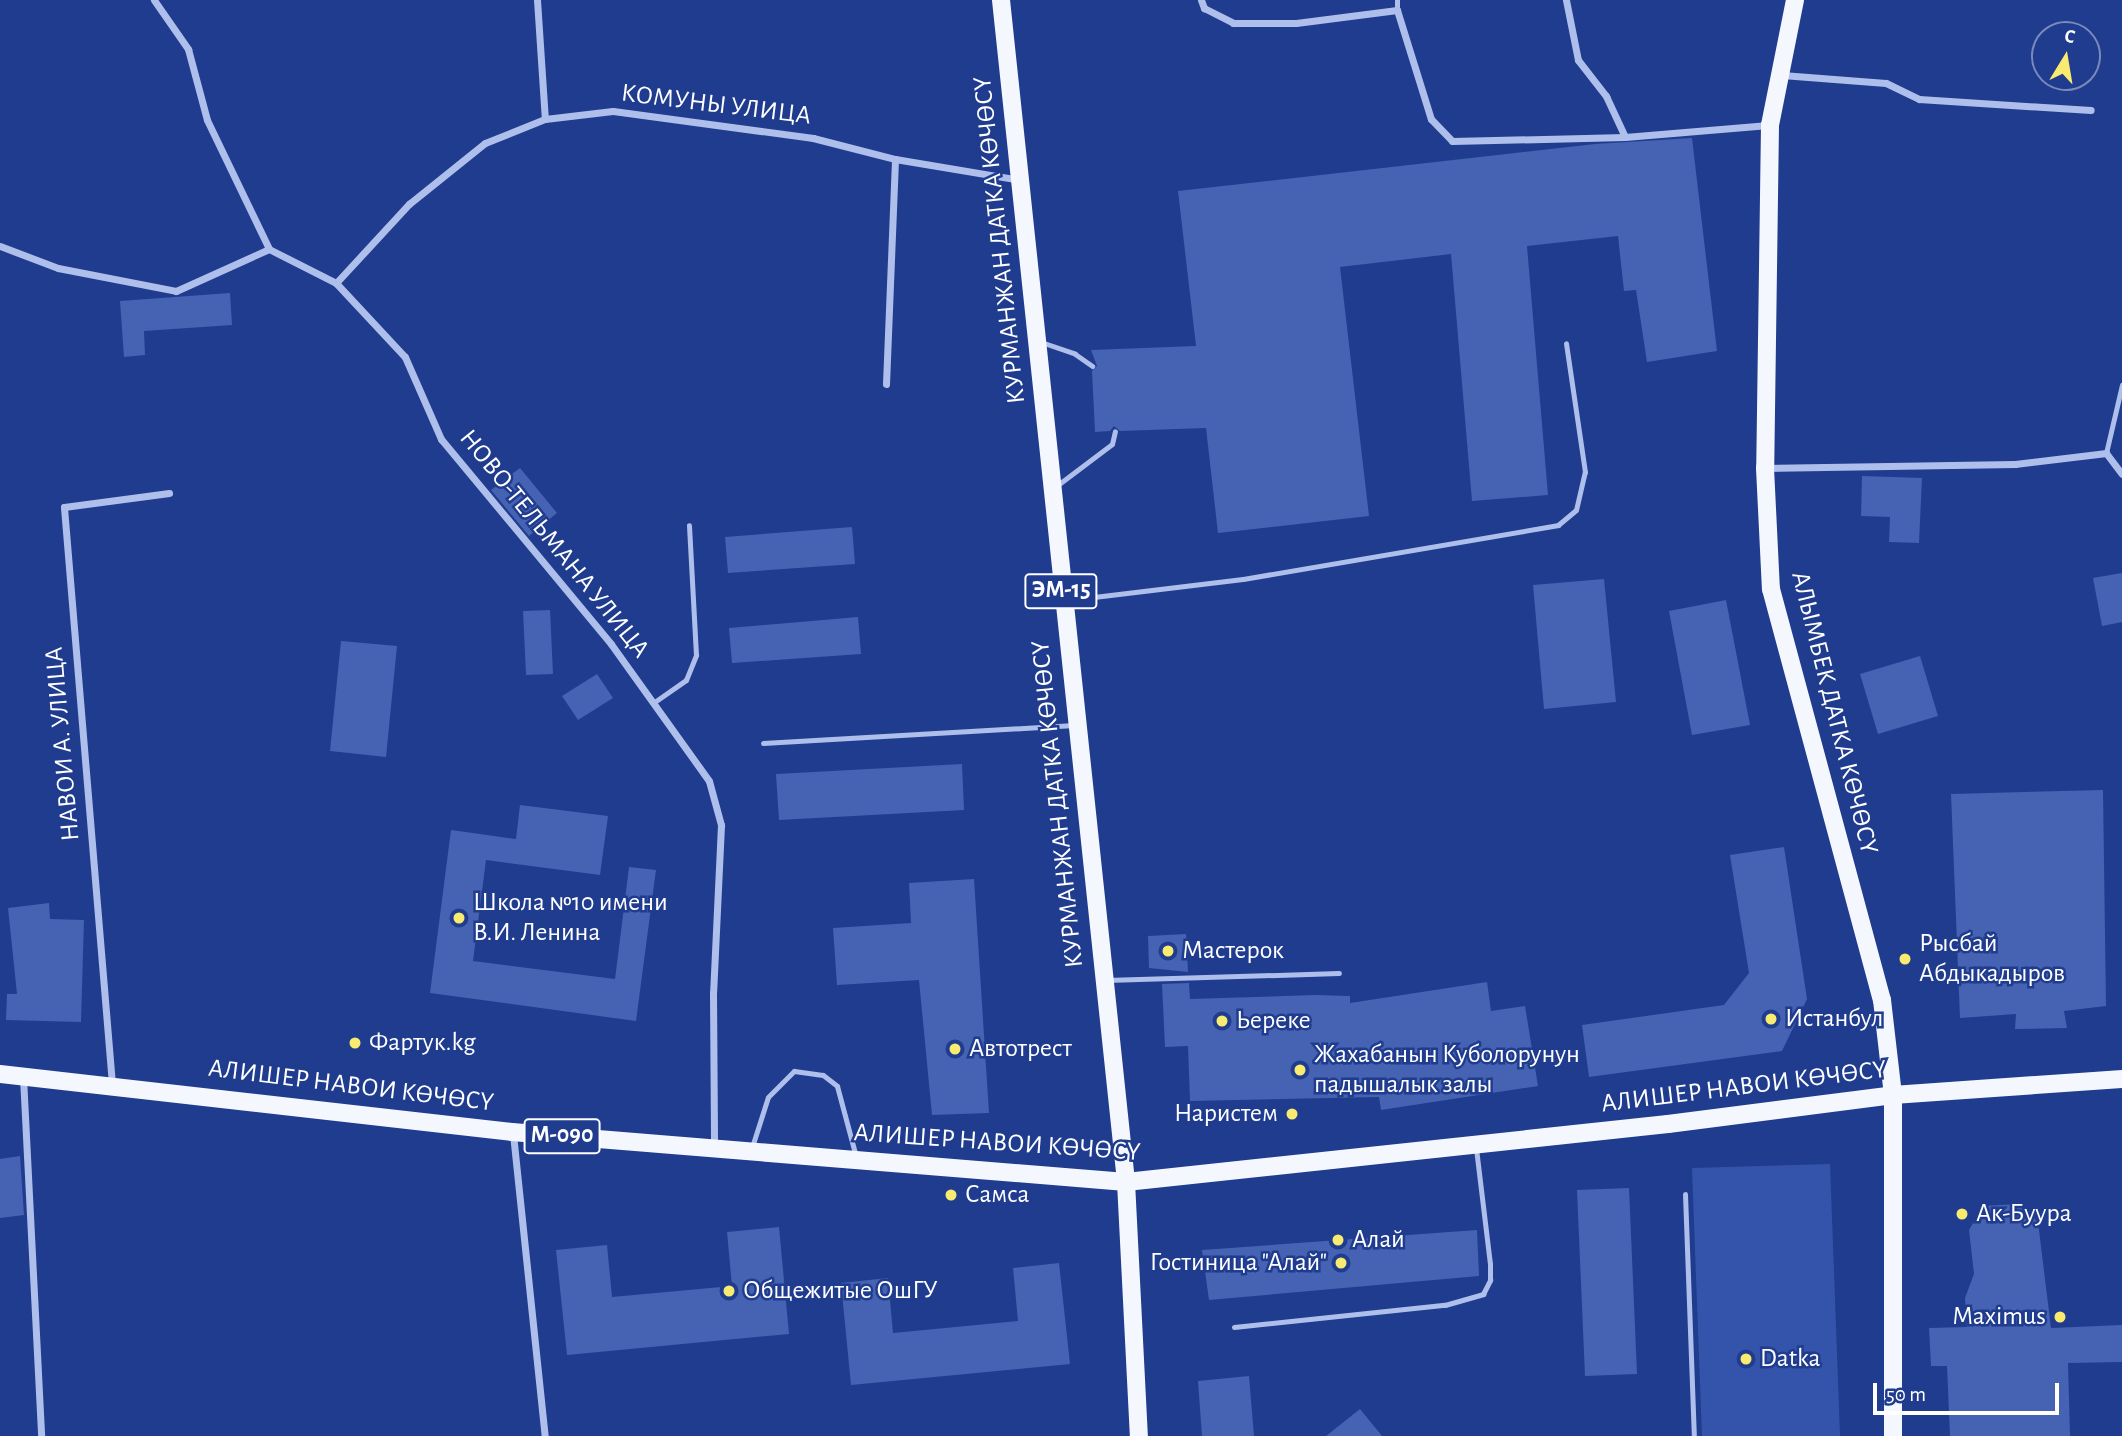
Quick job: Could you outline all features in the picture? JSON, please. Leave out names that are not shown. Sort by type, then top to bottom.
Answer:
[{"type":"main road","name":"КУРМАНЖАН ДАТКА КӨЧӨСҮ","points":[[1001,0],[1022,181],[1074,725],[1126,1182],[1139,1436]]},
{"type":"main road","name":"АЛЫМБЕК ДАТКА КӨЧӨСҮ","points":[[1795,0],[1770,125],[1765,468],[1771,589],[1882,1000],[1893,1095],[1893,1436]]},
{"type":"main road","name":"АЛИШЕР НАВОИ КӨЧӨСҮ","points":[[0,1073],[512,1132],[1126,1182],[1476,1146],[1893,1095],[2120,1081]]},
{"type":"street","points":[[0,246],[58,268],[176,291],[269,249],[207,120],[188,49],[154,0]]},
{"type":"street","points":[[537,0],[545,118]]},
{"type":"street","points":[[1201,0],[1204,8],[1233,23],[1296,23],[1397,10],[1431,119],[1452,141],[1625,137],[1770,125]]},
{"type":"street","points":[[1566,0],[1578,60],[1606,96],[1625,137]]},
{"type":"street","points":[[1778,75],[1886,83],[1919,99],[2091,110]]},
{"type":"street","name":"КОМУНЫ УЛИЦА","points":[[336,283],[409,204],[485,143],[545,118],[613,111],[813,138],[895,159],[1022,181]]},
{"type":"street","points":[[887,384],[895,159]]},
{"type":"street","name":"НОВО-ТЕЛЬМАНА УЛИЦА","points":[[269,249],[336,283],[405,357],[441,439],[611,644],[709,781],[721,825],[713,993],[714,1149]]},
{"type":"street","points":[[1765,468],[2015,464],[2106,453],[2122,474]]},
{"type":"street","name":"НАВОИ А. УЛИЦА","points":[[112,1084],[64,507],[169,494]]},
{"type":"street","points":[[23,1076],[41,1436]]},
{"type":"street","points":[[512,1132],[545,1436]]},
{"type":"lane","points":[[1396,0],[1397,10]]},
{"type":"lane","points":[[1038,341],[1074,354],[1092,366]]},
{"type":"lane","points":[[1062,601],[1242,579],[1558,525],[1576,510],[1585,472],[1566,342]]},
{"type":"lane","points":[[2106,453],[2122,386]]},
{"type":"lane","points":[[1052,489],[1112,444],[1115,431]]},
{"type":"lane","points":[[653,703],[686,680],[696,655],[689,525]]},
{"type":"lane","points":[[763,743],[1074,725]]},
{"type":"lane","points":[[1103,981],[1339,973]]},
{"type":"lane","points":[[750,1152],[768,1097],[794,1072],[823,1075],[837,1086],[857,1160]]},
{"type":"lane","points":[[1234,1327],[1445,1305],[1483,1294],[1490,1280],[1490,1264],[1476,1146]]},
{"type":"lane","points":[[1685,1194],[1695,1436]]},
{"type":"shaded area","points":[[1830,1164],[1840,1436],[1702,1436],[1692,1168]]},
{"type":"building","points":[[1692,138],[1717,351],[1647,362],[1636,290],[1624,291],[1618,236],[1527,246],[1548,495],[1472,501],[1451,254],[1340,267],[1369,516],[1218,533],[1206,428],[1120,431],[1114,426],[1110,431],[1095,432],[1092,371],[1097,366],[1091,350],[1196,346],[1178,191],[1595,144]]},
{"type":"building","points":[[230,293],[232,325],[144,331],[145,355],[124,357],[120,301]]},
{"type":"building","points":[[520,468],[557,513],[529,536],[491,490]]},
{"type":"building","points":[[1862,476],[1922,478],[1919,543],[1889,542],[1890,517],[1861,516]]},
{"type":"building","points":[[852,527],[855,564],[728,573],[725,537]]},
{"type":"building","points":[[2122,573],[2122,622],[2102,626],[2093,578]]},
{"type":"building","points":[[1604,579],[1616,702],[1544,709],[1533,585]]},
{"type":"building","points":[[1726,600],[1750,725],[1692,735],[1669,611]]},
{"type":"building","points":[[550,610],[553,674],[526,675],[523,611]]},
{"type":"building","points":[[858,617],[861,654],[732,663],[729,628]]},
{"type":"building","points":[[341,641],[397,646],[386,757],[330,751]]},
{"type":"building","points":[[1920,656],[1938,716],[1878,734],[1860,674]]},
{"type":"building","points":[[597,674],[613,698],[578,720],[562,696]]},
{"type":"building","points":[[962,764],[964,810],[779,820],[776,774]]},
{"type":"building","points":[[2103,790],[2106,1006],[2064,1011],[2067,1028],[2015,1029],[2016,1014],[1960,1018],[1951,794]]},
{"type":"building","name":"Школа №10 имени В.И. Ленина","points":[[520,805],[608,816],[600,875],[486,860],[473,961],[615,979],[629,867],[656,870],[636,1021],[430,993],[451,830],[516,839]]},
{"type":"building","points":[[1784,847],[1807,999],[1782,1051],[1589,1077],[1582,1025],[1724,1005],[1749,973],[1730,855]]},
{"type":"building","name":"Автотрест","points":[[974,879],[989,1113],[932,1115],[919,980],[837,985],[833,928],[911,923],[909,883]]},
{"type":"building","points":[[49,903],[50,919],[84,920],[81,1022],[6,1020],[7,994],[17,994],[8,908]]},
{"type":"building","name":"Мастерок","points":[[1186,934],[1188,972],[1149,968],[1148,936]]},
{"type":"building","points":[[1487,982],[1491,1011],[1525,1006],[1538,1086],[1381,1110],[1379,1097],[1190,1101],[1188,1046],[1165,1047],[1162,984],[1189,983],[1190,999],[1315,995],[1350,996],[1350,1003]]},
{"type":"building","points":[[20,1156],[24,1215],[0,1218],[0,1159]]},
{"type":"building","points":[[1629,1188],[1637,1374],[1585,1376],[1577,1190]]},
{"type":"building","points":[[2018,1204],[2038,1222],[2051,1328],[2122,1325],[2122,1362],[2068,1363],[2070,1436],[1950,1436],[1947,1366],[1931,1366],[1929,1328],[1967,1327],[1965,1298],[1974,1274],[1969,1230],[1983,1206]]},
{"type":"building","name":"Общежитые ОшГУ","points":[[779,1227],[789,1334],[567,1355],[556,1250],[607,1245],[612,1297],[732,1286],[727,1232]]},
{"type":"building","name":"Гостиница \"Алай\"","points":[[1477,1230],[1479,1276],[1209,1300],[1202,1250]]},
{"type":"building","points":[[1059,1263],[1070,1364],[851,1385],[841,1283],[888,1278],[893,1333],[1018,1321],[1013,1268]]},
{"type":"building","points":[[1249,1376],[1254,1436],[1202,1436],[1198,1381]]},
{"type":"building","points":[[1360,1409],[1382,1436],[1326,1436]]},
{"type":"place","name":"Школа №10 имени В.И. Ленина","points":[[459,918]]},
{"type":"place","name":"Мастерок","points":[[1168,951]]},
{"type":"place","name":"Рысбай Абдыкадыров","points":[[1905,959]]},
{"type":"place","name":"Истанбул","points":[[1771,1019]]},
{"type":"place","name":"Ьереке","points":[[1222,1021]]},
{"type":"place","name":"Фартук.kg","points":[[355,1043]]},
{"type":"place","name":"Автотрест","points":[[955,1049]]},
{"type":"place","name":"Жахабанын Куболорунун падышалык залы","points":[[1300,1070]]},
{"type":"place","name":"Наристем","points":[[1292,1114]]},
{"type":"place","name":"Самса","points":[[951,1195]]},
{"type":"place","name":"Ак-Буура","points":[[1962,1214]]},
{"type":"place","name":"Алай","points":[[1338,1240]]},
{"type":"place","name":"Гостиница \"Алай\"","points":[[1341,1263]]},
{"type":"place","name":"Общежитые ОшГУ","points":[[729,1291]]},
{"type":"place","name":"Maximus","points":[[2060,1317]]},
{"type":"place","name":"Datka","points":[[1746,1359]]}]
